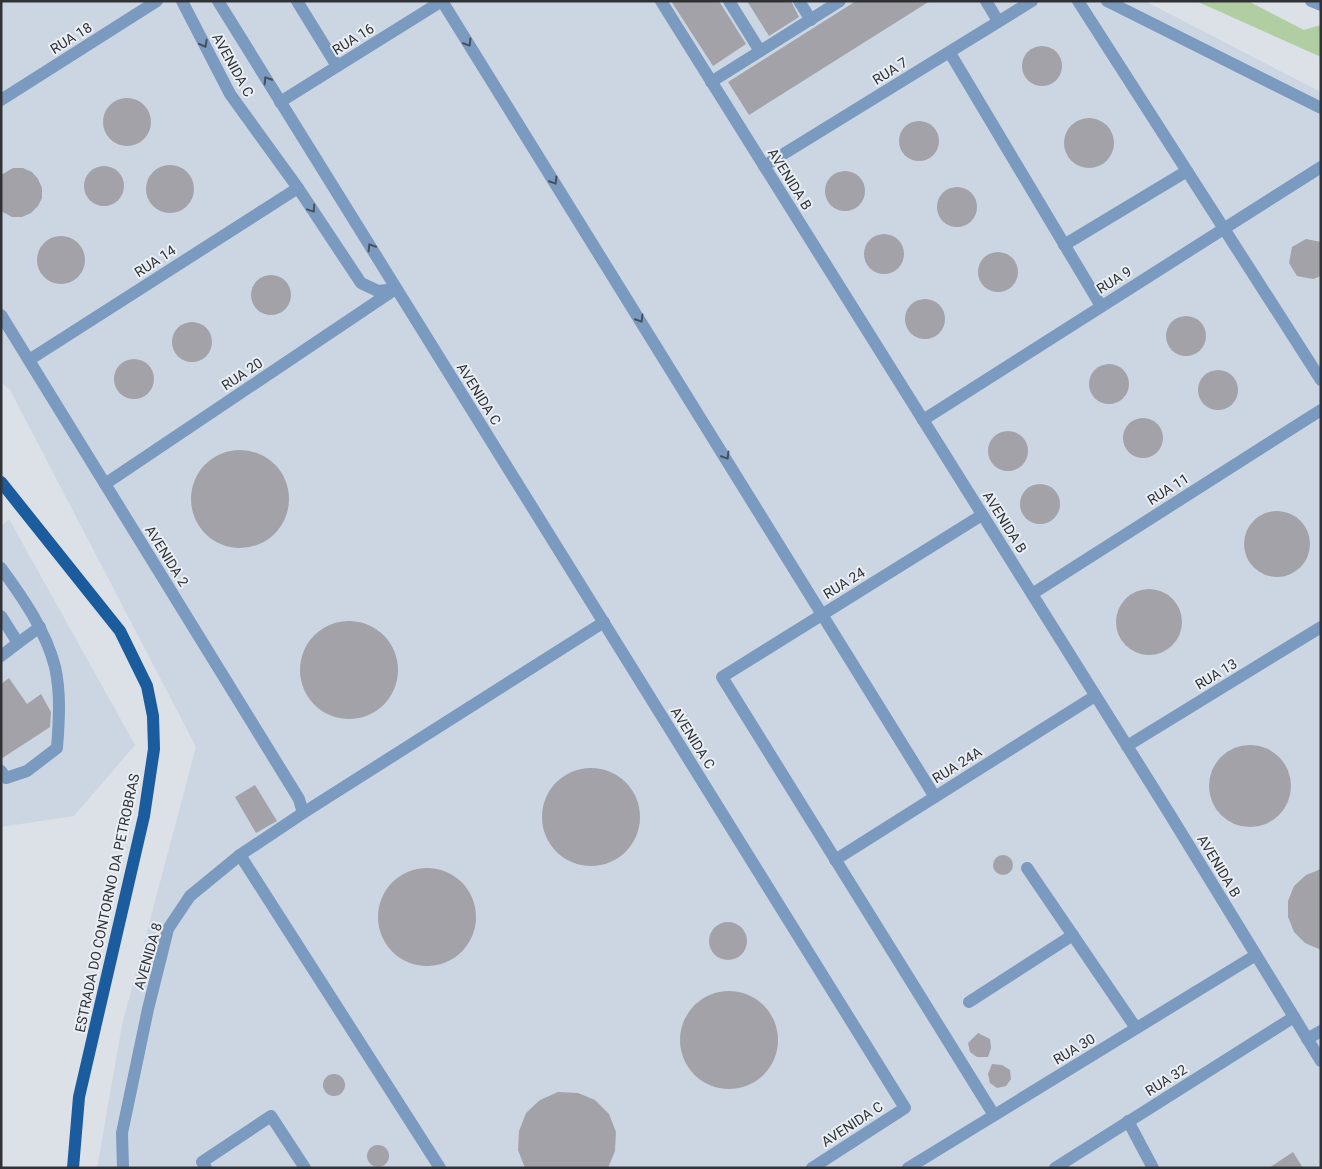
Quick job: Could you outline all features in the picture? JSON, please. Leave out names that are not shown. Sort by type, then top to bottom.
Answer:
[{"type":"main road","name":"ESTRADA DO CONTORNO DA PETROBRAS","points":[[1,482],[120,630],[147,686],[153,716],[154,749],[144,816],[79,1097],[73,1168]]},
{"type":"lane","name":"RUA 18","points":[[1,100],[157,1]]},
{"type":"lane","name":"AVENIDA C","points":[[182,1],[230,94],[298,188],[361,283],[378,291],[396,289]]},
{"type":"lane","name":"AVENIDA C","points":[[218,1],[906,1108],[812,1168]]},
{"type":"lane","points":[[297,1],[337,66]]},
{"type":"lane","name":"RUA 16","points":[[280,102],[442,1]]},
{"type":"lane","points":[[442,1],[824,614],[935,796]]},
{"type":"lane","name":"AVENIDA B","points":[[661,1],[1127,746],[1321,1061]]},
{"type":"lane","points":[[729,1],[760,51]]},
{"type":"lane","points":[[799,1],[811,20]]},
{"type":"lane","points":[[711,82],[840,1]]},
{"type":"lane","points":[[986,1],[998,21]]},
{"type":"lane","name":"RUA 7","points":[[764,166],[1032,1]]},
{"type":"lane","points":[[1078,1],[1321,380]]},
{"type":"lane","points":[[1107,1],[1321,108]]},
{"type":"lane","points":[[1312,1],[1321,5]]},
{"type":"lane","points":[[950,52],[1101,306]]},
{"type":"lane","name":"RUA 9","points":[[923,420],[1321,167]]},
{"type":"lane","points":[[1064,245],[1187,171]]},
{"type":"lane","name":"RUA 14","points":[[29,360],[298,188]]},
{"type":"lane","name":"RUA 20","points":[[105,484],[396,289]]},
{"type":"lane","name":"AVENIDA 2","points":[[1,316],[299,799],[303,813]]},
{"type":"lane","name":"RUA 11","points":[[1032,594],[1321,410]]},
{"type":"lane","name":"RUA 24","points":[[835,860],[722,677],[982,515]]},
{"type":"lane","points":[[1,568],[40,627],[55,667],[60,717],[57,748],[27,770],[6,778],[1,771]]},
{"type":"lane","points":[[1,616],[18,643]]},
{"type":"lane","name":"AVENIDA 8","points":[[123,1168],[122,1133],[148,1008],[168,929],[190,896],[240,855],[303,813],[604,622]]},
{"type":"lane","points":[[1,656],[40,627]]},
{"type":"lane","name":"RUA 13","points":[[1127,746],[1321,627]]},
{"type":"lane","name":"RUA 24A","points":[[835,860],[1095,696]]},
{"type":"lane","points":[[240,855],[440,1168]]},
{"type":"lane","points":[[835,860],[994,1115]]},
{"type":"lane","points":[[1027,868],[1136,1028]]},
{"type":"lane","points":[[969,1002],[1073,935]]},
{"type":"lane","name":"RUA 30","points":[[908,1168],[1256,955]]},
{"type":"lane","name":"RUA 32","points":[[1054,1168],[1294,1017]]},
{"type":"lane","points":[[1307,1039],[1321,1030]]},
{"type":"lane","points":[[201,1166],[272,1116],[305,1168]]},
{"type":"lane","points":[[1128,1122],[1153,1168]]},
{"type":"shaded area","points":[[1,1],[1145,1],[1321,92],[1321,1168],[97,1168],[122,1025],[196,747],[10,390],[1,382]]},
{"type":"shaded area","points":[[9,519],[135,745],[74,816],[1,827],[1,526]]},
{"type":"green space","points":[[1196,1],[1248,1],[1304,30],[1321,25],[1321,57]]},
{"type":"building","points":[[671,1],[719,1],[746,44],[713,66]]},
{"type":"building","points":[[747,1],[791,1],[799,17],[769,36]]},
{"type":"building","points":[[856,1],[930,1],[749,115],[728,82]]},
{"type":"building","points":[[1046,46],[1053,49],[1059,55],[1062,66],[1061,74],[1053,83],[1046,86],[1038,86],[1031,83],[1023,74],[1022,62],[1025,55],[1034,47]]},
{"type":"building","points":[[122,98],[132,98],[141,102],[147,108],[150,113],[150,131],[141,142],[132,146],[122,146],[113,142],[107,136],[103,127],[103,117],[107,108],[113,102]]},
{"type":"building","points":[[1089,118],[1098,120],[1109,129],[1114,143],[1112,152],[1103,163],[1089,168],[1080,166],[1069,157],[1064,143],[1066,134],[1075,123]]},
{"type":"building","points":[[923,121],[930,124],[936,130],[939,141],[938,149],[930,158],[923,161],[915,161],[908,158],[900,149],[899,137],[902,130],[911,122]]},
{"type":"building","points":[[165,165],[175,165],[184,169],[190,175],[193,180],[193,198],[184,209],[175,213],[165,213],[156,209],[150,203],[146,194],[146,184],[150,175],[156,169]]},
{"type":"building","points":[[108,166],[115,169],[121,175],[124,186],[123,194],[115,203],[108,206],[100,206],[93,203],[85,194],[84,182],[87,175],[96,167]]},
{"type":"building","points":[[13,168],[23,168],[32,172],[42,188],[42,198],[38,206],[31,213],[22,217],[12,217],[1,211],[1,175]]},
{"type":"building","points":[[849,171],[856,174],[862,180],[865,191],[864,199],[856,208],[849,211],[841,211],[834,208],[826,199],[825,187],[828,180],[837,172]]},
{"type":"building","points":[[961,187],[968,190],[974,196],[977,207],[976,215],[968,224],[961,227],[953,227],[946,224],[938,215],[937,203],[940,196],[949,188]]},
{"type":"building","points":[[888,234],[895,237],[901,243],[904,254],[903,262],[895,271],[888,274],[880,274],[873,271],[865,262],[864,250],[867,243],[876,235]]},
{"type":"building","points":[[56,236],[66,236],[75,240],[81,246],[84,251],[84,269],[75,280],[66,284],[56,284],[47,280],[41,274],[37,265],[37,255],[41,246],[47,240]]},
{"type":"building","points":[[1306,239],[1321,242],[1321,276],[1313,279],[1297,276],[1289,263],[1292,247]]},
{"type":"building","points":[[1002,252],[1009,255],[1015,261],[1018,272],[1017,280],[1009,289],[1002,292],[994,292],[987,289],[979,280],[978,268],[981,261],[990,253]]},
{"type":"building","points":[[275,275],[282,278],[288,284],[291,295],[290,303],[282,312],[275,315],[267,315],[260,312],[252,303],[251,291],[254,284],[263,276]]},
{"type":"building","points":[[929,299],[936,302],[942,308],[945,319],[944,327],[936,336],[929,339],[921,339],[914,336],[906,327],[905,315],[908,308],[917,300]]},
{"type":"building","points":[[1190,316],[1197,319],[1203,325],[1206,336],[1205,344],[1197,353],[1190,356],[1182,356],[1175,353],[1167,344],[1166,332],[1169,325],[1178,317]]},
{"type":"building","points":[[196,322],[203,325],[209,331],[212,342],[211,350],[203,359],[196,362],[188,362],[181,359],[173,350],[172,338],[175,331],[184,323]]},
{"type":"building","points":[[138,359],[145,362],[151,368],[154,379],[153,387],[145,396],[138,399],[130,399],[123,396],[115,387],[114,375],[117,368],[126,360]]},
{"type":"building","points":[[1113,364],[1120,367],[1126,373],[1129,384],[1128,392],[1120,401],[1113,404],[1105,404],[1098,401],[1090,392],[1089,380],[1092,373],[1101,365]]},
{"type":"building","points":[[1222,370],[1229,373],[1235,379],[1238,390],[1237,398],[1229,407],[1222,410],[1214,410],[1207,407],[1199,398],[1198,386],[1201,379],[1210,371]]},
{"type":"building","points":[[1147,418],[1154,421],[1160,427],[1163,438],[1162,446],[1154,455],[1147,458],[1139,458],[1132,455],[1124,446],[1123,434],[1126,427],[1135,419]]},
{"type":"building","points":[[1012,431],[1019,434],[1025,440],[1028,451],[1027,459],[1019,468],[1012,471],[1004,471],[997,468],[989,459],[988,447],[991,440],[1000,432]]},
{"type":"building","points":[[240,450],[250,451],[267,458],[281,472],[288,489],[288,509],[281,526],[267,540],[250,547],[240,548],[230,547],[213,540],[199,526],[192,509],[191,499],[192,489],[199,472],[213,458],[230,451]]},
{"type":"building","points":[[1044,484],[1051,487],[1057,493],[1060,504],[1059,512],[1051,521],[1044,524],[1036,524],[1029,521],[1021,512],[1020,500],[1023,493],[1032,485]]},
{"type":"building","points":[[1277,511],[1290,513],[1300,521],[1308,531],[1310,544],[1308,557],[1300,567],[1290,575],[1277,577],[1264,575],[1254,567],[1246,557],[1244,544],[1246,531],[1254,521],[1264,513]]},
{"type":"building","points":[[1149,589],[1162,591],[1172,599],[1180,609],[1182,622],[1180,635],[1172,645],[1162,653],[1149,655],[1136,653],[1126,645],[1118,635],[1116,622],[1118,609],[1126,599],[1136,591]]},
{"type":"building","points":[[349,621],[359,622],[376,629],[390,643],[397,660],[397,680],[390,697],[376,711],[359,718],[349,719],[339,718],[322,711],[308,697],[301,680],[300,670],[301,660],[308,643],[322,629],[339,622]]},
{"type":"building","points":[[9,678],[27,704],[41,694],[51,712],[50,727],[1,759],[1,684]]},
{"type":"building","points":[[1250,745],[1266,748],[1279,757],[1288,770],[1291,786],[1288,802],[1279,815],[1266,824],[1250,827],[1234,824],[1221,815],[1212,802],[1209,786],[1212,770],[1221,757],[1234,748]]},
{"type":"building","points":[[591,768],[610,772],[626,782],[636,798],[640,817],[636,836],[626,852],[610,862],[591,866],[572,862],[556,852],[546,836],[542,817],[546,798],[556,782],[572,772]]},
{"type":"building","points":[[255,785],[277,821],[256,833],[235,797]]},
{"type":"building","points":[[999,855],[1007,855],[1013,861],[1013,869],[1007,875],[999,875],[993,869],[993,861]]},
{"type":"building","points":[[427,868],[437,869],[454,876],[468,890],[475,907],[475,927],[468,944],[454,958],[437,965],[427,966],[417,965],[400,958],[386,944],[379,927],[378,917],[379,907],[386,890],[400,876],[417,869]]},
{"type":"building","points":[[1321,869],[1321,950],[1305,943],[1294,932],[1288,917],[1288,901],[1294,886],[1306,875]]},
{"type":"building","points":[[728,922],[735,923],[741,928],[746,934],[746,948],[741,954],[735,959],[728,960],[721,959],[715,954],[710,948],[709,941],[710,934],[715,928],[721,923]]},
{"type":"building","points":[[729,991],[739,992],[756,999],[770,1013],[777,1030],[777,1050],[770,1067],[756,1081],[739,1088],[729,1089],[719,1088],[702,1081],[688,1067],[681,1050],[680,1040],[681,1030],[688,1013],[702,999],[719,992]]},
{"type":"building","points":[[978,1033],[990,1039],[991,1048],[988,1057],[977,1057],[970,1052],[968,1043]]},
{"type":"building","points":[[992,1064],[1002,1065],[1010,1070],[1011,1079],[1006,1086],[997,1088],[990,1083],[988,1074]]},
{"type":"building","points":[[334,1074],[342,1077],[345,1085],[342,1093],[334,1096],[326,1093],[323,1085],[326,1077]]},
{"type":"building","points":[[558,1092],[578,1093],[595,1100],[609,1114],[616,1132],[615,1151],[608,1168],[525,1168],[518,1150],[519,1131],[526,1113],[540,1100]]},
{"type":"building","points":[[378,1145],[386,1148],[389,1156],[386,1164],[378,1167],[370,1164],[367,1156],[370,1148]]},
{"type":"building","points":[[1293,1152],[1303,1168],[1269,1168]]}]
